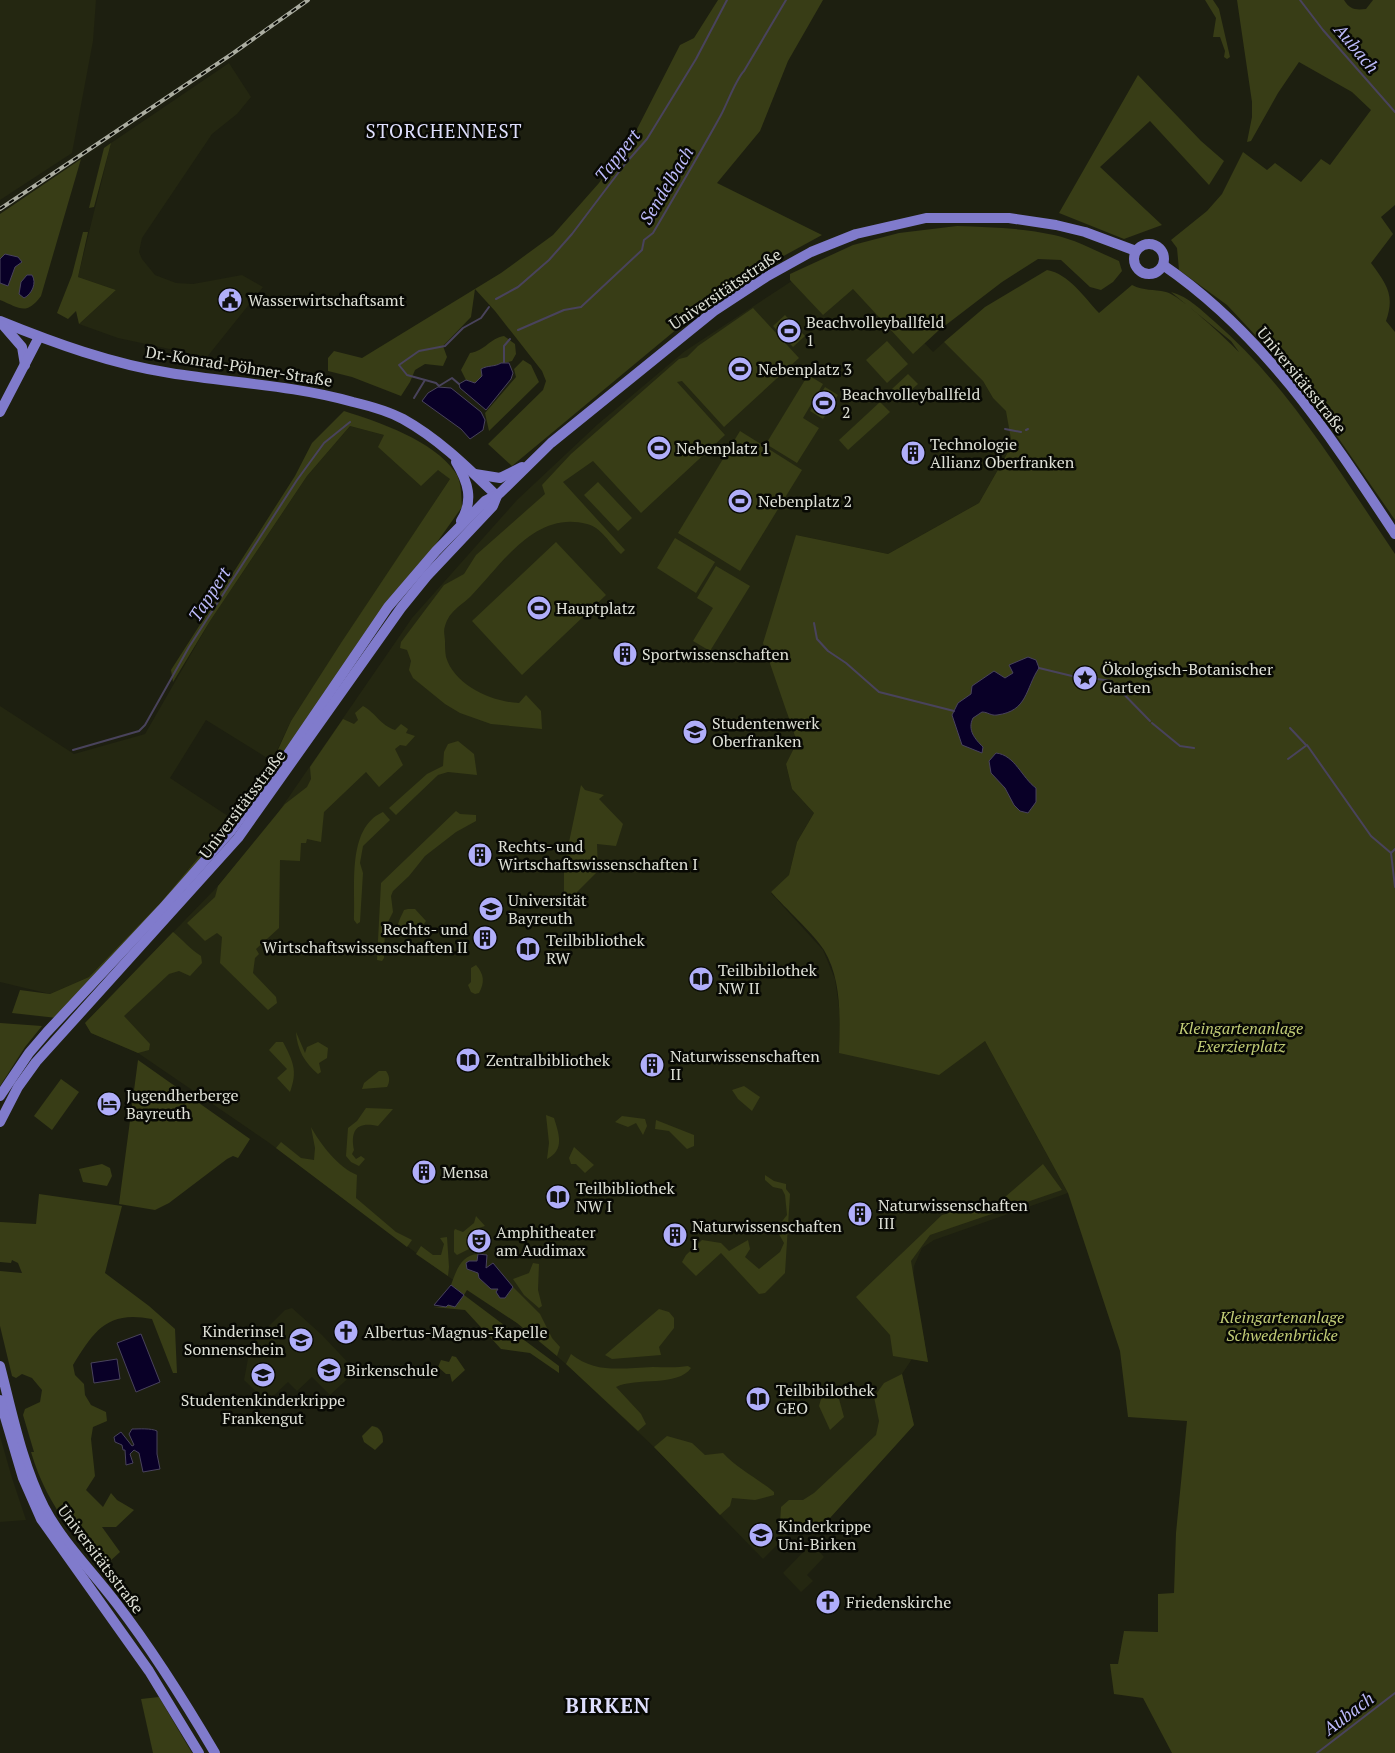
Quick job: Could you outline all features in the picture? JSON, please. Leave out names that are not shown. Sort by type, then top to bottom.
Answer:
[{"type":"main road","name":"Universitätsstraße","points":[[0,1096],[47,1032],[144,929],[230,832],[281,764],[388,607],[456,530],[485,501],[497,496],[592,408],[714,311],[766,277],[811,252],[856,234],[926,218],[1008,218],[1056,225],[1085,232],[1136,251]]},
{"type":"main road","points":[[1143,245],[1156,245],[1164,256],[1163,265],[1156,272],[1143,272],[1135,263],[1136,251],[1143,245]]},
{"type":"main road","name":"Universitätsstraße","points":[[1163,265],[1229,316],[1269,358],[1338,450],[1395,534]]},
{"type":"main road","points":[[0,322],[22,347],[25,366]]},
{"type":"main road","name":"Dr.-Konrad-Pöhner-Straße","points":[[0,322],[39,337],[113,360],[169,373],[316,391],[372,407],[402,418],[428,435],[450,452],[497,496]]},
{"type":"main road","points":[[0,412],[39,337]]},
{"type":"main road","points":[[450,452],[465,478],[469,498],[467,508],[456,530]]},
{"type":"main road","points":[[474,474],[489,478],[500,478],[532,462]]},
{"type":"main road","name":"Universitätsstraße","points":[[0,1122],[18,1087],[58,1036],[238,838],[401,608],[439,563],[493,506],[497,496]]},
{"type":"main road","name":"Universitätsstraße","points":[[0,1366],[30,1474],[44,1508],[158,1660],[215,1753]]},
{"type":"main road","name":"Universitätsstraße","points":[[0,1400],[23,1478],[40,1519],[149,1671],[199,1753]]},
{"type":"shaded area","points":[[0,0],[96,0],[93,41],[72,153],[0,200]]},
{"type":"shaded area","points":[[229,63],[251,97],[237,114],[212,134],[142,238],[139,252],[142,259],[155,275],[176,283],[193,284],[242,275],[263,287],[207,357],[118,338],[79,324],[116,290],[78,277],[111,143]]},
{"type":"shaded area","name":"Universität Bayreuth","points":[[839,253],[933,352],[944,342],[983,381],[993,398],[1007,411],[1012,445],[979,503],[888,554],[796,535],[787,713],[797,742],[786,764],[792,789],[814,813],[797,842],[789,875],[771,893],[823,950],[835,979],[840,1014],[839,1052],[985,1041],[1068,1193],[934,1240],[922,1248],[914,1266],[913,1278],[928,1362],[912,1359],[902,1374],[914,1425],[820,1529],[799,1523],[763,1559],[654,1447],[566,1364],[517,1323],[443,1273],[268,1142],[138,1053],[91,1033],[85,1023],[218,886],[273,820],[412,618],[517,500],[598,424],[685,351],[801,275]]},
{"type":"shaded area","points":[[5,254],[18,257],[22,262],[15,267],[8,286],[0,283],[0,259]]},
{"type":"shaded area","points":[[27,275],[32,275],[34,285],[29,294],[24,298],[19,294],[21,282]]},
{"type":"shaded area","points":[[501,363],[509,363],[513,373],[511,379],[486,410],[460,388],[459,384],[466,380],[475,383],[482,376],[481,369]]},
{"type":"shaded area","points":[[438,387],[451,388],[481,412],[485,420],[483,430],[470,439],[461,429],[422,401],[428,393]]},
{"type":"shaded area","points":[[350,426],[384,435],[444,472],[450,479],[291,721],[272,761],[206,720],[170,778],[231,818],[161,902],[89,977],[50,994],[0,982],[0,706],[74,754],[145,734],[210,621],[307,476]]},
{"type":"shaded area","points":[[1028,657],[1036,660],[1039,668],[1020,704],[1007,713],[995,715],[982,712],[973,718],[971,730],[983,747],[982,753],[962,745],[952,715],[958,703],[971,694],[972,686],[994,671],[1005,678],[1013,673],[1009,665]]},
{"type":"shaded area","points":[[996,753],[1003,755],[1013,762],[1036,788],[1036,802],[1028,813],[1020,811],[1014,805],[1005,788],[991,773],[989,761]]},
{"type":"shaded area","points":[[478,1254],[487,1255],[486,1268],[493,1263],[513,1287],[505,1298],[500,1298],[496,1292],[498,1289],[491,1289],[479,1278],[478,1273],[467,1269],[466,1263],[477,1261]]},
{"type":"shaded area","points":[[451,1285],[464,1295],[455,1307],[434,1305]]},
{"type":"shaded area","points":[[292,1308],[322,1335],[356,1371],[330,1395],[312,1377],[297,1391],[288,1382],[267,1402],[244,1380],[250,1348],[258,1337],[285,1310]]},
{"type":"shaded area","points":[[141,1334],[160,1382],[136,1392],[117,1343]]},
{"type":"shaded area","points":[[117,1359],[120,1379],[94,1383],[91,1363]]},
{"type":"shaded area","points":[[132,1429],[157,1431],[157,1454],[160,1469],[143,1472],[139,1453],[134,1450],[130,1454],[133,1463],[126,1465],[125,1450],[123,1450],[122,1445],[115,1442],[114,1437],[121,1432],[132,1446],[134,1445],[129,1434]]},
{"type":"shaded area","points":[[0,1436],[12,1478],[26,1520],[0,1522]]},
{"type":"shaded area","points":[[812,1543],[824,1557],[807,1575],[813,1581],[801,1592],[783,1573]]},
{"type":"green space","points":[[718,0],[823,0],[788,61],[760,131],[717,183],[822,235],[758,270],[707,304],[512,466],[488,444],[543,390],[546,381],[542,371],[495,311],[475,289],[471,317],[443,346],[447,357],[443,366],[425,364],[415,370],[401,396],[352,377],[328,371],[328,358],[334,351],[362,358],[501,273],[553,235],[599,183],[636,131],[680,45],[694,38]]},
{"type":"green space","points":[[1205,0],[1213,0],[1219,9],[1230,57],[1227,59],[1224,57],[1225,51],[1220,37],[1213,37],[1216,18]]},
{"type":"green space","points":[[1237,0],[1344,0],[1351,8],[1366,9],[1373,0],[1395,0],[1395,205],[1381,217],[1393,234],[1371,263],[1388,290],[1390,304],[1386,321],[1395,332],[1395,520],[1301,384],[1227,305],[1179,270],[1177,248],[1171,240],[1207,211],[1222,194],[1243,152],[1267,170],[1275,163],[1301,182],[1321,159],[1330,165],[1371,110],[1352,92],[1299,62],[1278,93],[1251,141],[1247,142],[1252,117],[1252,102]]},
{"type":"green space","points":[[1138,75],[1201,141],[1224,161],[1209,185],[1150,121],[1100,167],[1162,225],[1124,239],[1059,213]]},
{"type":"green space","points":[[111,143],[94,207],[89,208],[104,148]]},
{"type":"green space","points":[[81,159],[41,296],[27,308],[18,308],[0,300],[0,214]]},
{"type":"green space","points":[[957,226],[1018,229],[1063,237],[1119,261],[1122,271],[1113,282],[1101,290],[1090,287],[1061,260],[1038,259],[1002,282],[938,331],[913,354],[853,289],[823,315],[790,280],[790,274],[853,245],[899,233]]},
{"type":"green space","points":[[83,232],[88,232],[78,277],[116,290],[79,324],[76,311],[68,319],[57,313],[72,275]]},
{"type":"green space","points":[[1047,270],[1055,272],[1069,281],[1099,313],[1132,285],[1166,292],[1190,307],[1171,292],[1177,294],[1200,309],[1242,347],[1290,402],[1395,554],[1395,1753],[1172,1753],[1143,1698],[1114,1694],[1110,1664],[1118,1664],[1124,1631],[1158,1632],[1158,1594],[1174,1593],[1176,1533],[1187,1421],[1128,1417],[1120,1351],[1068,1193],[985,1041],[939,1075],[839,1053],[839,1000],[830,962],[824,950],[813,936],[771,892],[789,875],[797,842],[814,813],[792,789],[786,764],[797,742],[763,643],[796,535],[888,554],[979,503],[1012,445],[1006,411],[993,398],[983,381],[944,342],[985,307]],"holes":[[[1195,311],[1231,341],[1239,352],[1214,329]]]},
{"type":"green space","points":[[753,308],[799,358],[724,427],[682,381],[677,382],[725,435],[641,513],[593,461],[563,482],[625,550],[621,554],[601,532],[587,524],[568,522],[551,525],[536,532],[508,555],[471,596],[453,612],[447,621],[444,630],[446,657],[450,667],[457,676],[475,690],[497,699],[519,703],[526,695],[541,711],[542,729],[491,724],[460,713],[445,704],[413,678],[409,670],[411,661],[407,650],[400,648],[401,642],[444,585],[464,574],[476,555],[545,494],[542,485],[571,454],[679,359],[687,357],[698,346]]},
{"type":"green space","name":"Beachvolleyballfeld 1","points":[[785,315],[805,336],[793,347],[773,326]]},
{"type":"green space","points":[[504,336],[515,344],[516,354],[512,361],[482,369],[482,376],[475,383],[466,380],[461,370],[470,353],[480,350],[495,339]]},
{"type":"green space","points":[[887,341],[908,364],[887,383],[866,360]]},
{"type":"green space","points":[[523,360],[531,365],[539,382],[489,431],[485,413],[516,377],[514,369]]},
{"type":"green space","points":[[908,374],[918,384],[901,399],[892,389]]},
{"type":"green space","points":[[808,375],[823,384],[803,418],[819,428],[797,463],[766,444]]},
{"type":"green space","name":"Beachvolleyballfeld 2","points":[[825,387],[838,395],[823,419],[810,411]]},
{"type":"green space","points":[[880,402],[890,412],[848,450],[839,440]]},
{"type":"green space","points":[[344,411],[405,434],[434,451],[446,461],[459,480],[462,507],[281,762],[208,856],[57,1018],[12,1013],[20,990],[50,994],[89,977],[161,902],[244,803],[276,754],[291,721],[450,479],[438,470],[421,486],[378,447],[384,435],[350,426],[307,476],[210,621],[173,682],[171,670],[295,476],[312,443]]},
{"type":"green space","name":"Nebenplatz 2","points":[[740,431],[802,470],[740,571],[678,533]]},
{"type":"green space","points":[[598,482],[632,518],[618,531],[584,495]]},
{"type":"green space","points":[[675,538],[715,562],[696,593],[657,568]]},
{"type":"green space","name":"Hauptplatz","points":[[556,542],[606,595],[522,675],[472,621]]},
{"type":"green space","points":[[716,566],[750,586],[710,651],[693,641],[713,608],[697,598]]},
{"type":"green space","points":[[363,706],[390,728],[395,730],[401,724],[408,729],[406,733],[415,736],[406,746],[400,745],[395,749],[403,765],[379,787],[366,772],[324,812],[321,842],[307,839],[306,843],[301,843],[300,861],[280,860],[279,928],[256,949],[259,954],[255,958],[253,973],[276,997],[277,1003],[268,1010],[220,963],[222,937],[217,933],[205,941],[187,923],[215,897],[218,886],[285,804],[307,787],[311,779],[310,767],[343,719],[354,724],[358,720],[355,713]]},
{"type":"green space","points":[[458,741],[474,754],[477,775],[448,772],[438,775],[396,815],[389,808],[427,774],[443,766],[444,752],[448,744]]},
{"type":"green space","points":[[581,785],[585,790],[604,795],[599,799],[623,824],[616,846],[597,844],[598,871],[572,897],[564,899],[564,866]]},
{"type":"green space","points":[[456,811],[460,814],[476,815],[476,821],[456,832],[425,856],[409,876],[393,891],[391,896],[393,912],[385,928],[384,958],[382,961],[377,960],[381,883]]},
{"type":"green space","points":[[383,812],[390,820],[363,846],[360,863],[363,873],[360,922],[357,924],[354,920],[354,876],[358,845],[363,831],[371,820]]},
{"type":"green space","points":[[415,909],[426,921],[424,924],[409,928],[399,938],[398,924],[404,910]]},
{"type":"green space","points":[[173,932],[201,956],[202,963],[190,976],[179,971],[169,974],[124,1016],[150,1044],[149,1050],[138,1053],[91,1033],[85,1023]]},
{"type":"green space","points":[[476,965],[481,972],[483,982],[479,993],[475,994],[471,992],[468,985],[471,982],[471,968]]},
{"type":"green space","points":[[0,1023],[42,1026],[25,1047],[0,1086]]},
{"type":"green space","points":[[296,1032],[305,1053],[307,1047],[318,1042],[328,1048],[327,1058],[319,1063],[321,1072],[318,1074],[302,1056]]},
{"type":"green space","points":[[276,1042],[283,1042],[292,1061],[294,1078],[290,1092],[277,1078],[287,1069],[269,1050]]},
{"type":"green space","points":[[138,1060],[250,1139],[238,1158],[233,1156],[227,1159],[169,1203],[155,1210],[119,1204]]},
{"type":"green space","points":[[379,1071],[386,1071],[387,1073],[389,1083],[387,1087],[362,1089],[364,1083]]},
{"type":"green space","points":[[61,1079],[79,1092],[52,1130],[34,1116]]},
{"type":"green space","points":[[744,1086],[760,1097],[752,1111],[738,1099],[732,1090]]},
{"type":"green space","points":[[366,1108],[393,1109],[378,1126],[360,1126],[354,1132],[354,1150],[352,1154],[356,1159],[361,1156],[365,1159],[359,1166],[351,1162],[346,1156],[348,1128],[357,1121]]},
{"type":"green space","points":[[546,1115],[554,1118],[559,1141],[556,1151],[547,1159],[549,1143]]},
{"type":"green space","points":[[622,1116],[645,1119],[647,1126],[643,1135],[636,1123],[628,1127],[615,1122]]},
{"type":"green space","points":[[656,1120],[694,1135],[694,1146],[687,1149],[669,1131],[655,1129]]},
{"type":"green space","points":[[311,1127],[331,1155],[343,1167],[357,1175],[356,1198],[396,1232],[412,1240],[407,1247],[276,1148],[281,1142],[301,1158],[314,1160],[315,1148]]},
{"type":"green space","points":[[574,1147],[594,1165],[585,1173],[576,1164],[571,1164],[569,1158]]},
{"type":"green space","points":[[102,1164],[110,1168],[112,1176],[107,1186],[83,1182],[79,1169]]},
{"type":"green space","points":[[1043,1164],[1062,1190],[930,1235],[911,1261],[928,1362],[893,1356],[890,1335],[856,1297],[942,1215],[982,1203],[997,1204]]},
{"type":"green space","points":[[765,1175],[774,1181],[786,1184],[786,1189],[790,1194],[785,1273],[765,1293],[759,1294],[721,1253],[696,1276],[682,1262],[686,1255],[702,1240],[721,1243],[729,1251],[748,1240],[750,1249],[745,1257],[759,1269],[780,1252],[784,1243],[776,1229],[787,1215],[785,1195],[782,1189],[773,1187],[765,1180]]},
{"type":"green space","points":[[39,1194],[122,1206],[105,1273],[149,1306],[175,1329],[177,1373],[173,1373],[152,1319],[137,1317],[113,1321],[104,1326],[95,1333],[73,1365],[75,1375],[84,1384],[85,1395],[91,1405],[106,1412],[107,1421],[93,1427],[91,1439],[95,1476],[86,1490],[103,1507],[111,1493],[117,1500],[134,1510],[116,1527],[102,1527],[120,1552],[109,1562],[96,1562],[76,1537],[50,1498],[36,1468],[31,1452],[34,1452],[23,1415],[25,1409],[40,1402],[42,1390],[32,1378],[22,1374],[16,1378],[12,1376],[0,1326],[0,1271],[22,1273],[18,1263],[12,1260],[11,1263],[0,1262],[0,1222],[36,1224]]},
{"type":"green space","points":[[476,1216],[485,1226],[470,1231],[472,1234],[469,1237],[469,1249],[457,1255],[454,1252],[454,1231],[455,1229],[463,1232],[474,1223]]},
{"type":"green space","points":[[447,1237],[448,1276],[416,1254],[421,1246],[433,1255],[441,1255],[444,1244],[440,1238]]},
{"type":"green space","points":[[478,1254],[477,1261],[469,1261],[466,1264],[471,1271],[478,1273],[505,1295],[513,1287],[540,1314],[552,1338],[560,1347],[557,1356],[517,1323],[467,1290],[464,1295],[451,1285],[457,1269],[463,1261],[467,1257]]},
{"type":"green space","points":[[533,1263],[539,1264],[538,1290],[542,1306],[539,1308],[524,1295],[513,1279],[529,1273]]},
{"type":"green space","points":[[464,1295],[559,1366],[559,1373],[530,1353],[501,1349],[465,1310],[433,1307],[445,1307],[448,1304],[455,1307]]},
{"type":"green space","points":[[659,1309],[669,1312],[674,1318],[674,1328],[659,1347],[661,1355],[612,1359],[605,1355]]},
{"type":"green space","points":[[571,1354],[590,1365],[600,1367],[620,1369],[688,1366],[691,1368],[677,1378],[634,1382],[616,1387],[641,1414],[646,1424],[638,1431],[566,1364]]},
{"type":"green space","points":[[452,1356],[456,1357],[465,1370],[452,1382],[450,1374],[446,1374],[438,1367],[441,1360],[449,1362]]},
{"type":"green space","points":[[902,1374],[914,1425],[820,1529],[799,1523],[791,1531],[780,1523],[781,1507],[789,1500],[803,1500],[814,1493],[876,1435],[879,1421],[874,1397],[884,1383]]},
{"type":"green space","points":[[830,1396],[839,1399],[844,1417],[830,1430],[819,1406],[821,1399]]},
{"type":"green space","points":[[372,1426],[379,1429],[383,1439],[383,1442],[375,1450],[364,1442],[362,1436]]},
{"type":"green space","points":[[667,1436],[692,1443],[705,1455],[723,1453],[774,1492],[774,1495],[755,1500],[732,1498],[730,1506],[720,1515],[654,1447]]},
{"type":"green space","points":[[159,1697],[192,1753],[153,1753],[141,1699]]},
{"type":"waterway","name":"Tappert","points":[[496,299],[518,287],[549,260],[572,234],[625,164],[647,139],[696,59],[727,0]]},
{"type":"waterway","name":"Sendelbach","points":[[518,330],[564,310],[581,307],[642,250],[644,240],[653,233],[696,160],[738,80],[786,0]]},
{"type":"waterway","name":"Aubach","points":[[1300,0],[1323,30],[1395,112]]},
{"type":"waterway","name":"Tappert","points":[[459,384],[452,378],[439,386],[436,383],[407,375],[399,365],[419,351],[445,346],[463,328],[481,318],[489,307]]},
{"type":"waterway","name":"Sendelbach","points":[[504,362],[504,346],[510,339]]},
{"type":"waterway","name":"Tappert","points":[[414,398],[425,380]]},
{"type":"waterway","name":"Tappert","points":[[73,750],[139,731],[145,725],[189,647],[297,480],[324,443],[350,422]]},
{"type":"waterway","points":[[1005,429],[1021,432]]},
{"type":"waterway","points":[[814,623],[817,639],[828,651],[846,663],[879,692],[954,711]]},
{"type":"waterway","points":[[1039,668],[1072,676]]},
{"type":"waterway","points":[[1077,676],[1111,681],[1150,721]]},
{"type":"waterway","points":[[1152,723],[1180,746],[1194,748]]},
{"type":"waterway","points":[[1290,728],[1306,745]]},
{"type":"waterway","points":[[1288,759],[1307,745],[1371,836],[1391,853]]},
{"type":"waterway","name":"Aubach","points":[[1395,849],[1391,853],[1395,887]]},
{"type":"waterway","name":"Aubach","points":[[1317,1753],[1395,1693]]},
{"type":"railway","points":[[0,209],[232,54],[308,0]]},
{"type":"place","name":"Wasserwirtschaftsamt","points":[[230,300]]},
{"type":"place","name":"Beachvolleyballfeld 1","points":[[789,331]]},
{"type":"place","name":"Nebenplatz 3","points":[[740,369]]},
{"type":"place","name":"Beachvolleyballfeld 2","points":[[824,403]]},
{"type":"place","name":"Nebenplatz 1","points":[[659,448]]},
{"type":"place","name":"Technologie Allianz Oberfranken","points":[[913,453]]},
{"type":"place","name":"Nebenplatz 2","points":[[740,501]]},
{"type":"place","name":"Hauptplatz","points":[[539,608]]},
{"type":"place","name":"Sportwissenschaften","points":[[625,654]]},
{"type":"place","name":"Ökologisch-Botanischer Garten","points":[[1085,678]]},
{"type":"place","name":"Studentenwerk Oberfranken","points":[[695,732]]},
{"type":"place","name":"Rechts- und Wirtschaftswissenschaften I","points":[[480,855]]},
{"type":"place","name":"Universität Bayreuth","points":[[491,909]]},
{"type":"place","name":"Rechts- und Wirtschaftswissenschaften II","points":[[485,938]]},
{"type":"place","name":"Teilbibliothek RW","points":[[528,949]]},
{"type":"place","name":"Teilbibilothek NW II","points":[[701,979]]},
{"type":"place","name":"Zentralbibliothek","points":[[468,1060]]},
{"type":"place","name":"Naturwissenschaften II","points":[[652,1065]]},
{"type":"place","name":"Jugendherberge Bayreuth","points":[[109,1104]]},
{"type":"place","name":"Mensa","points":[[424,1172]]},
{"type":"place","name":"Teilbibliothek NW I","points":[[558,1197]]},
{"type":"place","name":"Naturwissenschaften III","points":[[860,1214]]},
{"type":"place","name":"Naturwissenschaften I","points":[[675,1235]]},
{"type":"place","name":"Amphitheater am Audimax","points":[[479,1241]]},
{"type":"place","name":"Albertus-Magnus-Kapelle","points":[[346,1332]]},
{"type":"place","name":"Kinderinsel Sonnenschein","points":[[301,1340]]},
{"type":"place","name":"Birkenschule","points":[[329,1370]]},
{"type":"place","name":"Studentenkinderkrippe Frankengut","points":[[263,1375]]},
{"type":"place","name":"Teilbibilothek GEO","points":[[758,1399]]},
{"type":"place","name":"Kinderkrippe Uni-Birken","points":[[761,1535]]},
{"type":"place","name":"Friedenskirche","points":[[828,1602]]},
{"type":"district","name":"STORCHENNEST","points":[[444,130]]},
{"type":"district","name":"BIRKEN","points":[[608,1705]]},
{"type":"park label","name":"Kleingartenanlage Exerzierplatz","points":[[1241,1037]]},
{"type":"park label","name":"Kleingartenanlage Schwedenbrücke","points":[[1282,1326]]}]
